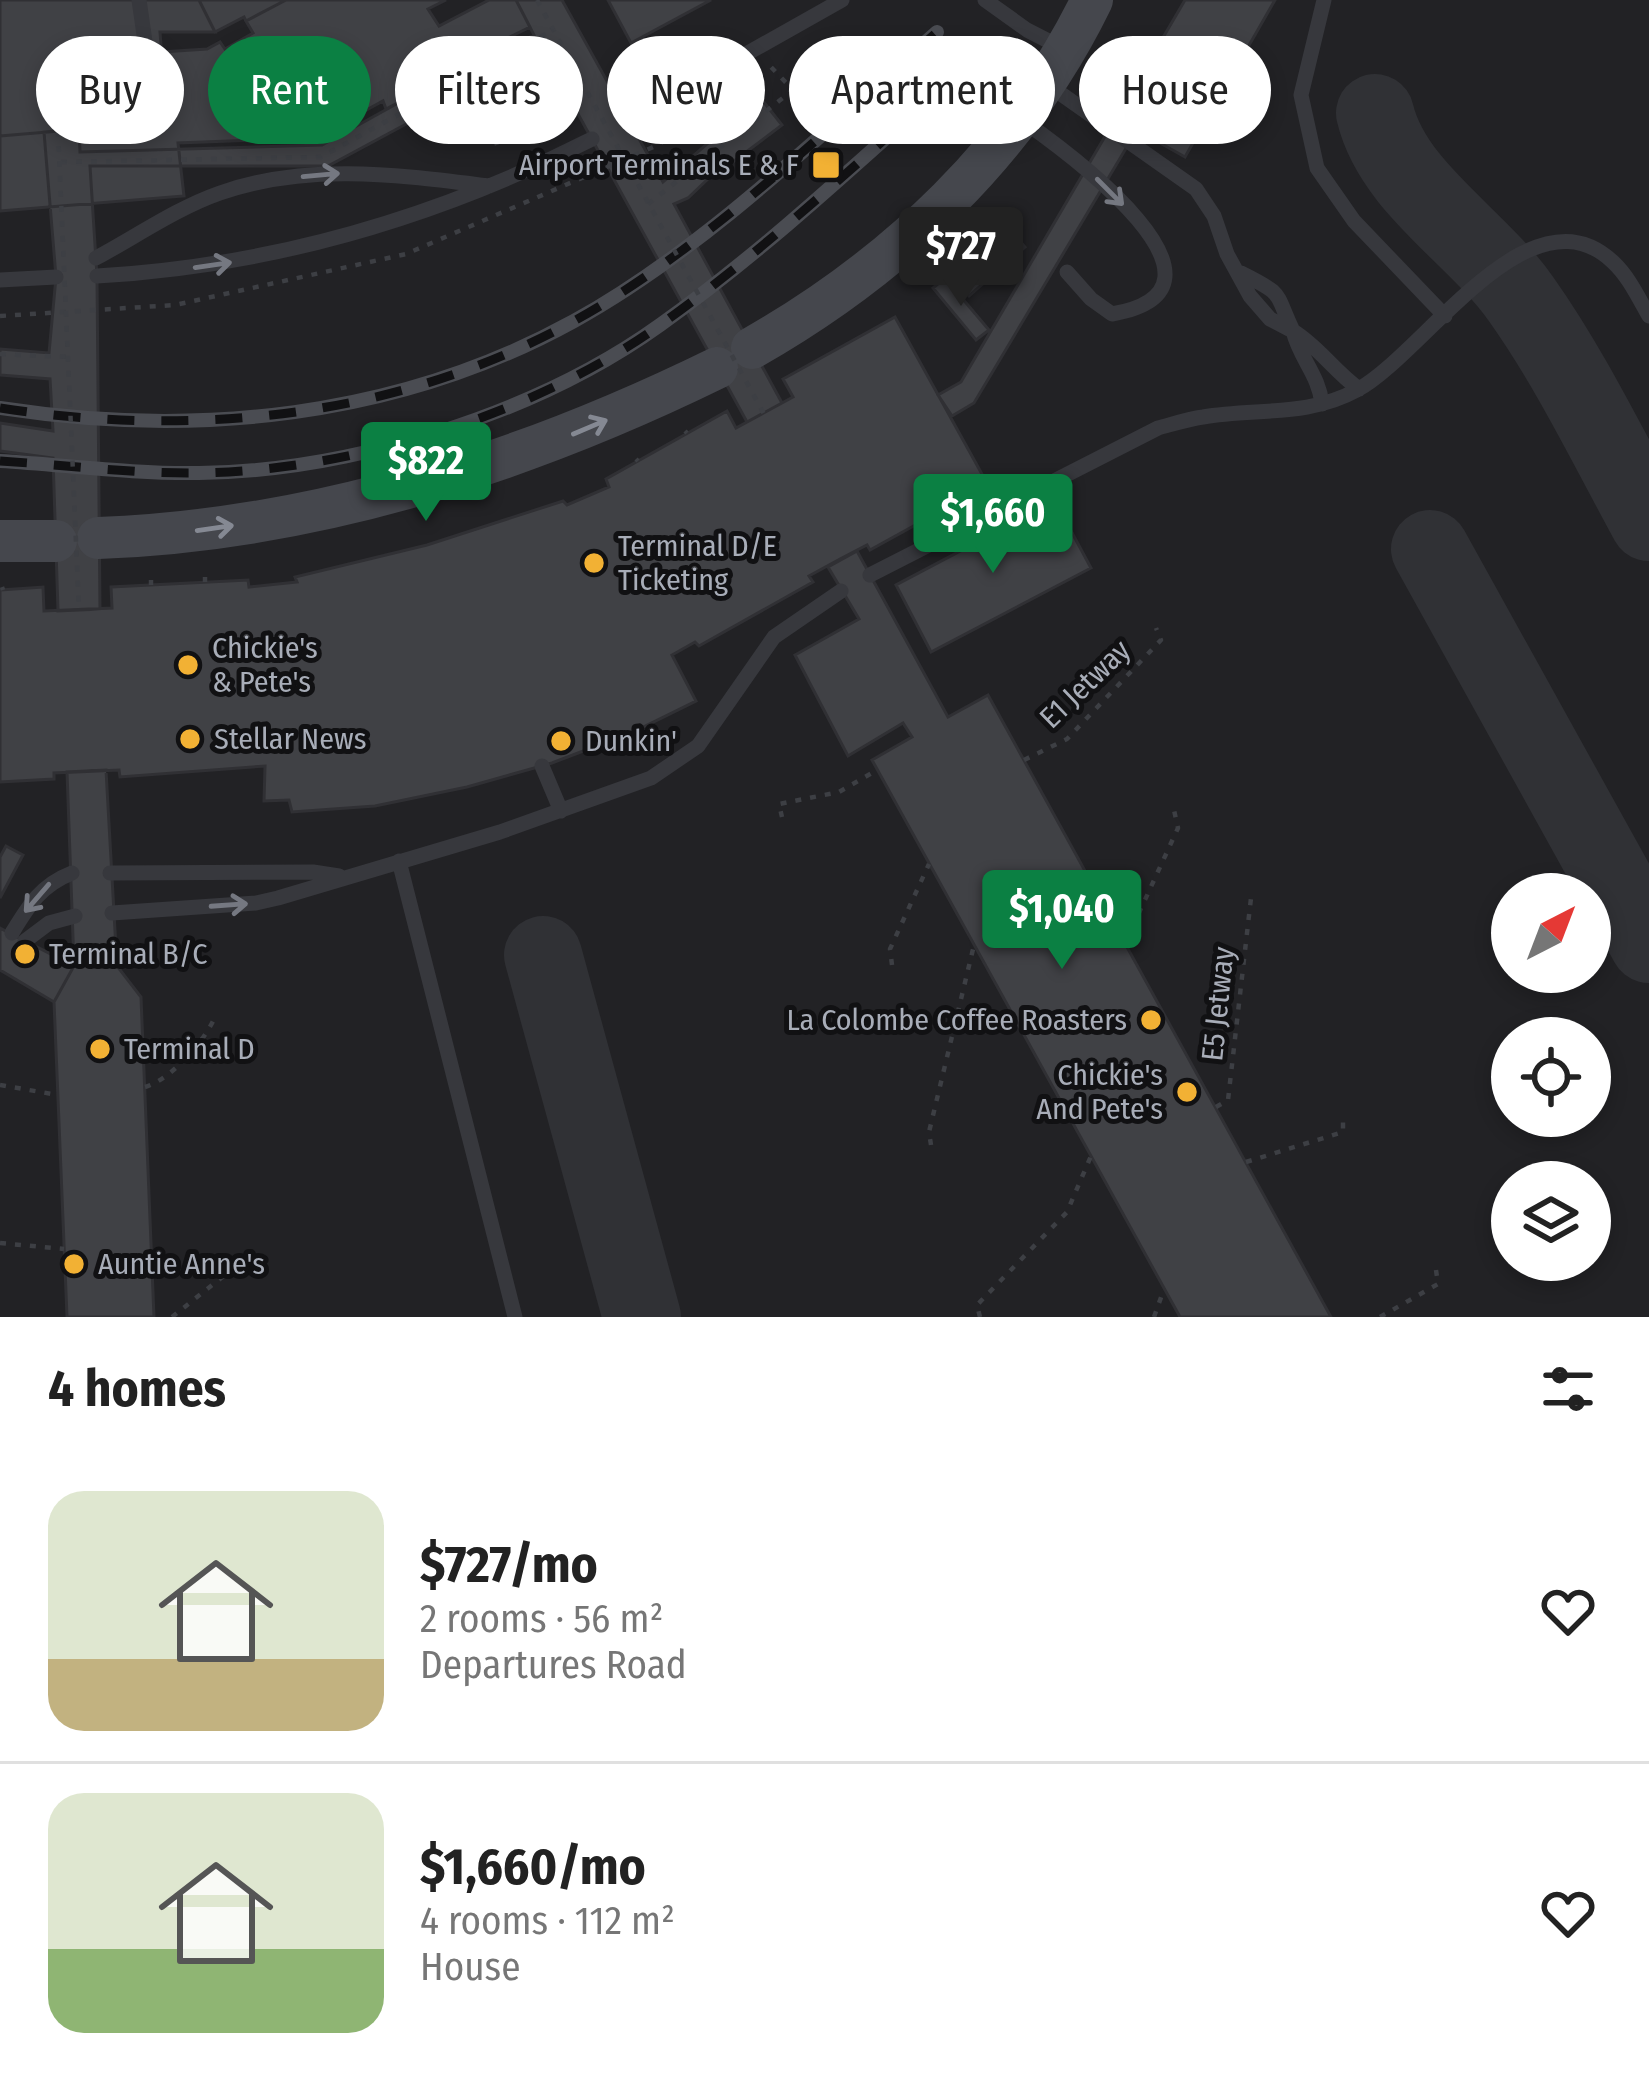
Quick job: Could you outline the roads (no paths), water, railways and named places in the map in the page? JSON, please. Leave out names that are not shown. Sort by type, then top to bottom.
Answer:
[{"type":"street","points":[[1055,66],[1092,0]]},
{"type":"street","points":[[98,538],[251,523],[429,482],[566,437],[735,358],[844,289],[909,238],[999,144]]},
{"type":"street","points":[[0,541],[56,541]]},
{"type":"lane","points":[[139,0],[144,36]]},
{"type":"lane","points":[[765,43],[842,0]]},
{"type":"lane","points":[[985,0],[1032,36]]},
{"type":"lane","points":[[1324,0],[1301,95],[1317,168],[1354,221],[1445,316]]},
{"type":"lane","points":[[1055,66],[1196,189],[1240,273],[1272,288],[1287,308],[1300,356],[1319,379],[1322,404]]},
{"type":"lane","points":[[97,276],[176,270],[292,250],[376,228],[491,186],[592,139]]},
{"type":"lane","points":[[1055,143],[1156,239],[1165,259],[1165,278],[1153,296],[1136,310],[1112,314],[1066,272]]},
{"type":"lane","points":[[96,258],[197,203],[271,182],[344,173],[491,186]]},
{"type":"lane","points":[[870,575],[1158,428],[1207,416],[1322,404],[1359,389],[1491,274],[1531,246],[1570,241],[1601,252],[1614,263],[1649,316]]},
{"type":"lane","points":[[0,280],[56,277]]},
{"type":"lane","points":[[1293,331],[1316,345],[1342,377],[1359,389]]},
{"type":"lane","points":[[112,914],[256,903],[561,811],[651,778],[698,746],[774,637],[842,591]]},
{"type":"lane","points":[[542,766],[561,811]]},
{"type":"lane","points":[[399,861],[515,1317]]},
{"type":"lane","points":[[110,873],[313,872],[342,877]]},
{"type":"lane","points":[[72,874],[50,882],[37,894],[19,937],[75,916]]},
{"type":"railway","points":[[0,408],[148,421],[294,412],[438,380],[507,354],[574,321],[670,260],[762,187],[937,32]]},
{"type":"railway","points":[[0,461],[149,472],[258,470],[318,462],[440,432],[557,385],[660,325],[778,233],[879,144]]},
{"type":"place","name":"Airport Terminals E & F","points":[[826,165]]},
{"type":"place","name":"Terminal D/E Ticketing","points":[[594,563]]},
{"type":"place","name":"Chickie's & Pete's","points":[[188,665]]},
{"type":"place","name":"Stellar News","points":[[190,739]]},
{"type":"place","name":"Dunkin'","points":[[561,741]]},
{"type":"place","name":"Terminal B/C","points":[[25,954]]},
{"type":"place","name":"La Colombe Coffee Roasters","points":[[1151,1020]]},
{"type":"place","name":"Terminal D","points":[[100,1049]]},
{"type":"place","name":"Chickie's And Pete's","points":[[1187,1092]]},
{"type":"place","name":"Auntie Anne's","points":[[74,1264]]}]
